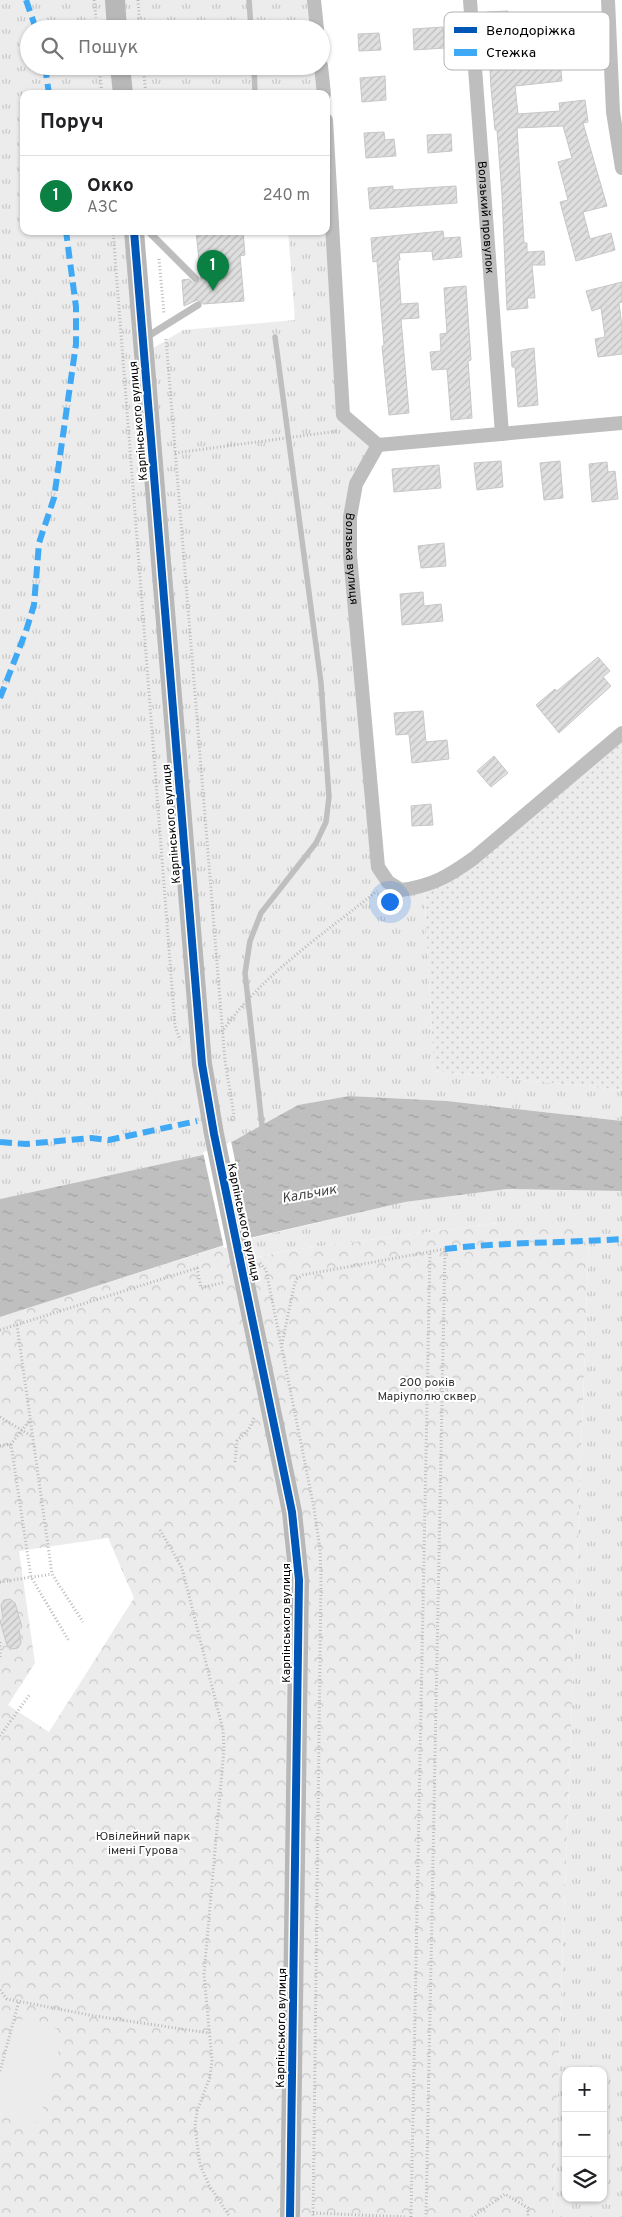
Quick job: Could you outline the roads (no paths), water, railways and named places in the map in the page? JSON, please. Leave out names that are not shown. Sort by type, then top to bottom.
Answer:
[{"type":"street","points":[[115,0],[116,20]]},
{"type":"street","points":[[314,0],[316,20]]},
{"type":"street","points":[[610,56],[612,112],[622,168]]},
{"type":"street","name":"Волзький провулок","points":[[475,70],[502,434]]},
{"type":"street","points":[[121,75],[122,90]]},
{"type":"street","points":[[322,75],[324,90]]},
{"type":"street","points":[[330,189],[343,415],[378,445],[622,423]]},
{"type":"street","name":"Карпінського вулиця","points":[[134,235],[202,1064],[214,1134],[242,1261],[292,1512],[298,1572],[290,2217]]},
{"type":"street","name":"Волзька вулиця","points":[[378,445],[356,484],[350,517],[350,555],[378,866],[388,882],[401,890],[424,887],[440,880],[474,858],[622,733]]},
{"type":"lane","points":[[152,235],[196,278]]},
{"type":"lane","points":[[142,339],[198,305]]},
{"type":"water","name":"Кальчик","points":[[349,1096],[447,1101],[622,1121],[622,1191],[507,1189],[405,1202],[237,1241],[0,1317],[0,1199],[212,1153],[298,1105]]},
{"type":"waterway","points":[[249,0],[250,20]]},
{"type":"waterway","points":[[254,75],[255,90]]},
{"type":"waterway","points":[[263,1134],[245,973],[250,941],[261,913],[316,843],[326,822],[329,797],[321,683],[275,337]]},
{"type":"place","name":"Окко","points":[[213,291]]},
{"type":"park label","name":"200 років Маріуполю сквер","points":[[427,1389]]},
{"type":"park label","name":"Ювілейний парк імені Гурова","points":[[143,1843]]}]
